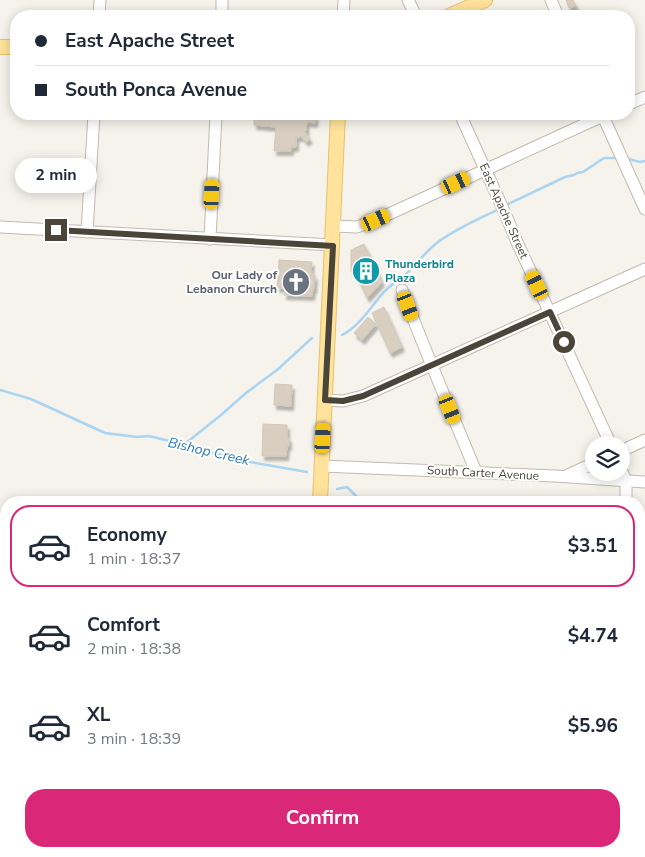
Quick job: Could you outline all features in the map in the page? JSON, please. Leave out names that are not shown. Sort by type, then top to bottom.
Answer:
[{"type":"main road","points":[[462,10],[485,0]]},
{"type":"main road","points":[[320,496],[338,120]]},
{"type":"street","points":[[87,232],[94,120]]},
{"type":"street","points":[[210,239],[216,120]]},
{"type":"street","name":"East Apache Street","points":[[463,120],[516,242],[607,436]]},
{"type":"street","points":[[334,226],[357,227],[376,220],[591,120]]},
{"type":"street","points":[[607,120],[645,209]]},
{"type":"street","points":[[0,227],[333,246]]},
{"type":"street","points":[[325,400],[343,401],[363,396],[645,268]]},
{"type":"street","points":[[402,290],[476,472]]},
{"type":"street","points":[[630,447],[645,440]]},
{"type":"street","name":"South Carter Avenue","points":[[322,466],[585,477]]},
{"type":"street","points":[[565,476],[585,467]]},
{"type":"street","name":"South Carter Avenue","points":[[630,480],[645,482]]},
{"type":"street","points":[[626,481],[626,496]]},
{"type":"building","points":[[566,0],[573,0],[576,6],[569,8]]},
{"type":"building","points":[[254,120],[315,120],[315,123],[307,122],[307,130],[305,132],[310,139],[306,142],[301,136],[298,138],[296,136],[296,147],[291,147],[291,151],[274,151],[276,127],[254,125]]},
{"type":"building","name":"Thunderbird Plaza","points":[[364,244],[382,282],[367,298],[354,270],[351,272],[351,250]]},
{"type":"building","name":"Our Lady of Lebanon Church","points":[[279,260],[312,262],[311,272],[315,276],[312,296],[284,295],[285,288],[277,288]]},
{"type":"building","points":[[384,307],[402,347],[390,353],[372,313]]},
{"type":"building","points":[[368,317],[376,324],[362,340],[354,333]]},
{"type":"building","points":[[275,384],[292,385],[291,406],[274,405]]},
{"type":"building","points":[[263,424],[287,425],[289,446],[287,446],[286,456],[262,456]]},
{"type":"waterway","points":[[506,205],[565,177],[583,172],[604,158],[617,158]]},
{"type":"waterway","points":[[629,159],[640,162],[645,161]]},
{"type":"waterway","points":[[342,335],[355,326],[382,294],[403,277],[438,242],[460,228],[499,209]]},
{"type":"waterway","points":[[186,443],[277,370],[312,338]]},
{"type":"waterway","name":"Bishop Creek","points":[[0,390],[31,399],[105,433],[137,437],[149,436],[186,443],[190,447],[244,461],[307,472]]},
{"type":"waterway","name":"Bishop Creek","points":[[337,489],[347,487],[356,496]]},
{"type":"place","name":"Thunderbird Plaza","points":[[366,271]]},
{"type":"place","name":"Our Lady of Lebanon Church","points":[[296,282]]},
{"type":"route","points":[[56,230],[333,246],[325,400],[343,401],[363,396],[550,312],[564,342]]}]
